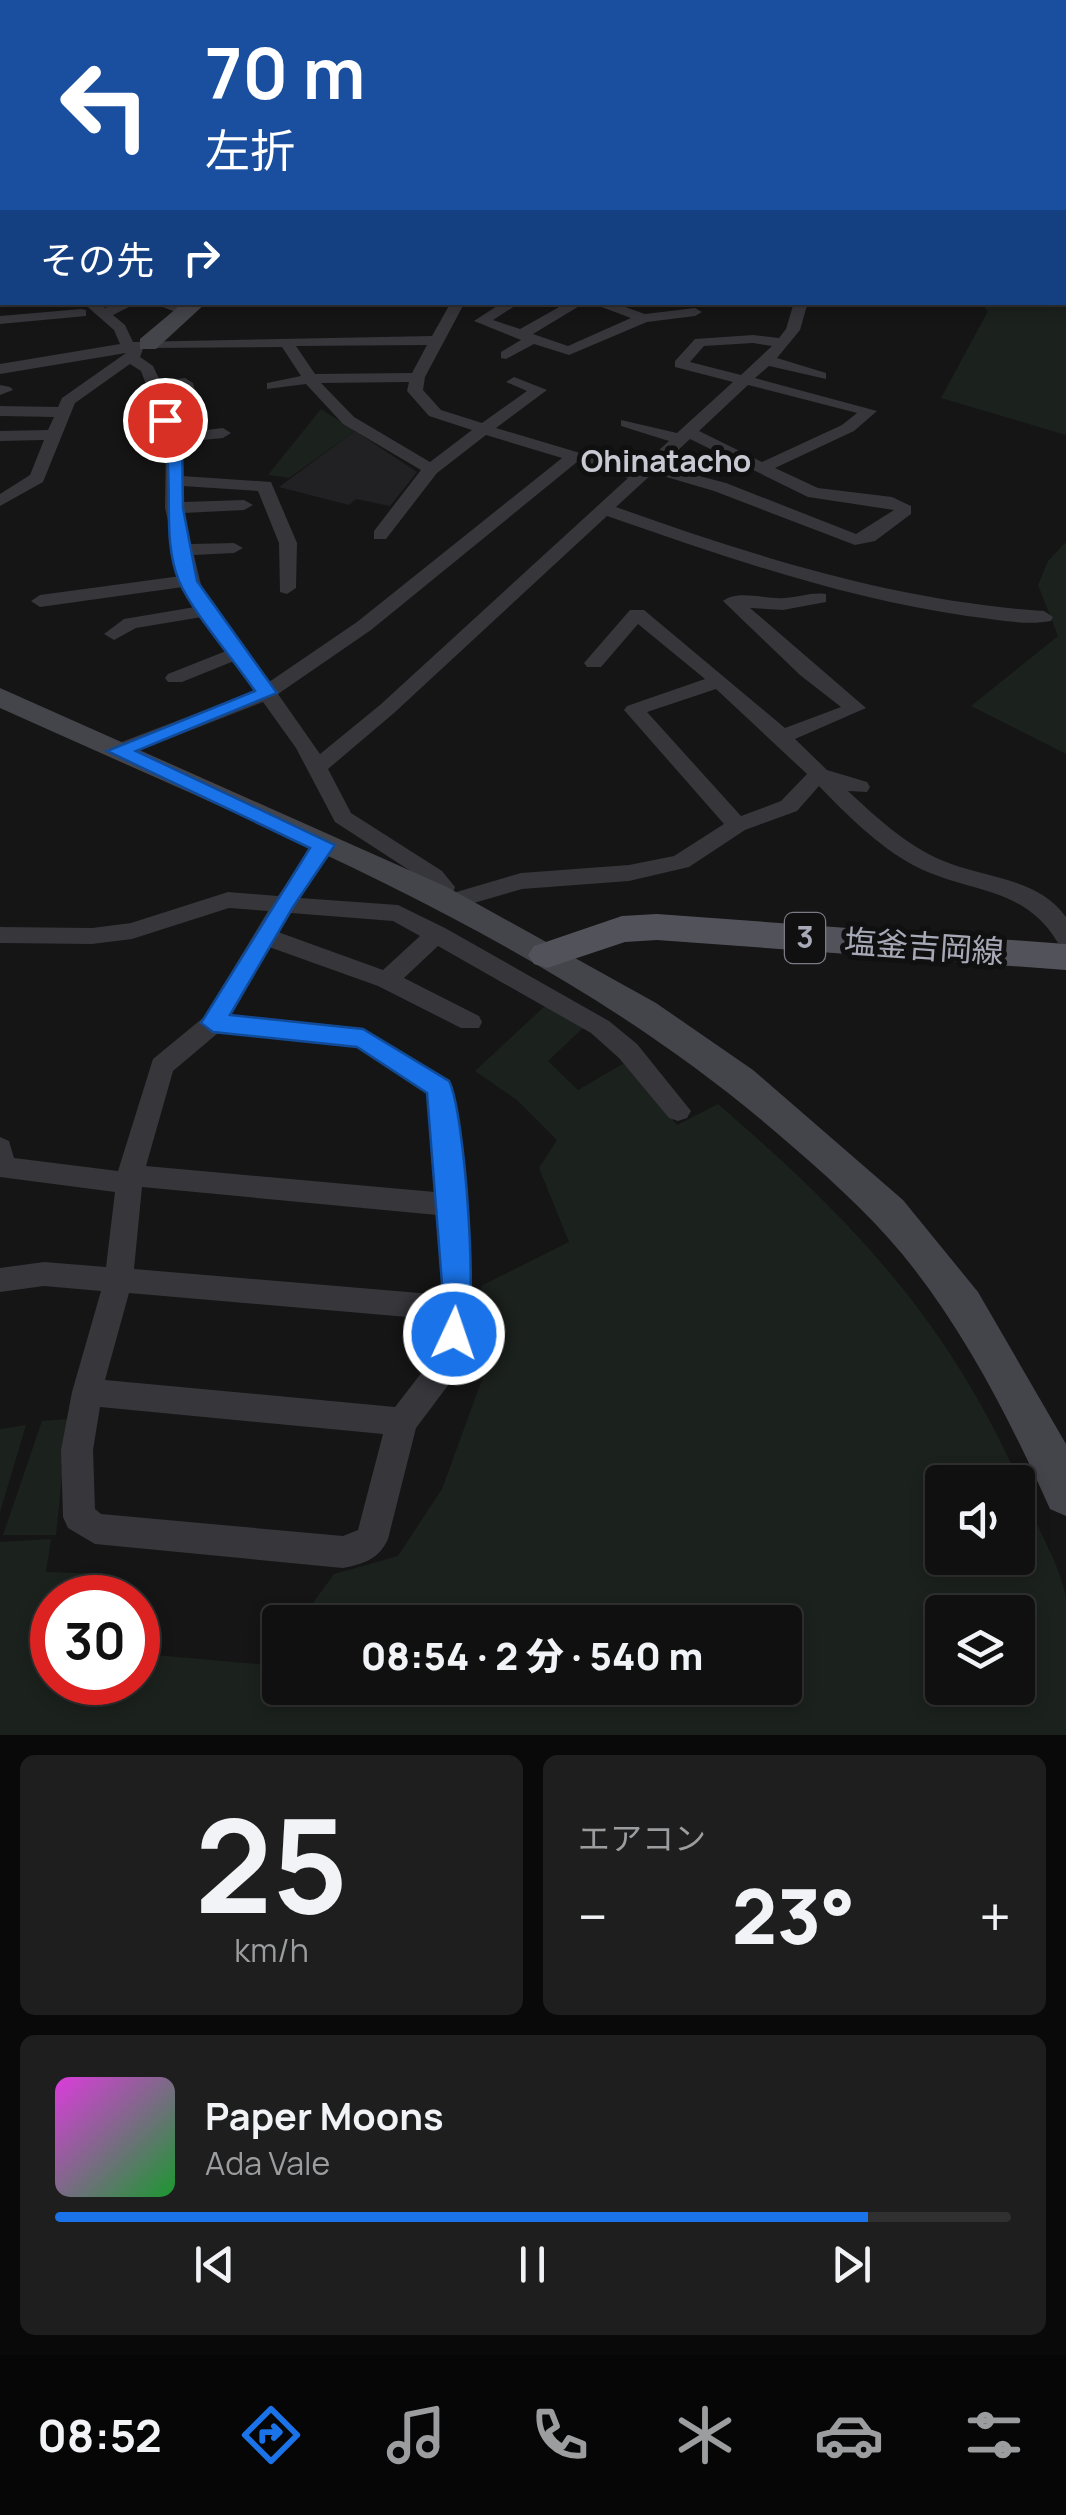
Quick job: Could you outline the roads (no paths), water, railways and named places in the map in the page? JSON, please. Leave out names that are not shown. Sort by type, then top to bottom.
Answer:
[{"type":"main road","name":"塩釜吉岡線","points":[[548,954],[622,929],[657,928],[1066,958]]},
{"type":"street","points":[[103,314],[125,305]]},
{"type":"street","points":[[456,305],[417,377],[415,392],[435,413],[575,456],[708,483],[855,540],[869,537],[905,510],[892,502],[814,492],[684,436],[627,423]]},
{"type":"street","points":[[508,305],[481,321],[569,352],[644,318],[695,312]]},
{"type":"street","points":[[506,355],[574,305]]},
{"type":"street","points":[[604,305],[644,318]]},
{"type":"street","points":[[318,766],[387,709],[748,378],[782,343],[797,320],[800,305]]},
{"type":"street","points":[[0,500],[37,478],[60,412],[68,401],[190,307]]},
{"type":"street","points":[[0,320],[85,308],[103,314],[120,328],[148,369],[174,438],[174,508],[188,581],[318,766],[343,817],[434,876],[444,887],[442,911],[388,980]]},
{"type":"street","points":[[762,468],[848,428],[870,412],[748,378],[680,364],[700,342],[754,338],[782,343]]},
{"type":"street","points":[[0,369],[136,350],[286,342],[437,340]]},
{"type":"street","points":[[286,342],[324,402],[431,470]]},
{"type":"street","points":[[766,360],[822,376]]},
{"type":"street","points":[[272,386],[310,379],[417,377]]},
{"type":"street","points":[[380,535],[431,470],[538,390],[514,382]]},
{"type":"street","points":[[154,386],[185,383],[194,415],[165,420]]},
{"type":"street","points":[[0,411],[60,412]]},
{"type":"street","points":[[174,438],[223,433]]},
{"type":"street","points":[[0,436],[54,436]]},
{"type":"street","points":[[118,751],[267,693],[364,626],[575,456]]},
{"type":"street","points":[[176,481],[265,486],[288,543],[287,588]]},
{"type":"street","points":[[174,508],[244,504]]},
{"type":"street","points":[[604,508],[796,571],[966,612],[1044,617]]},
{"type":"street","points":[[182,550],[234,548]]},
{"type":"street","points":[[40,601],[188,581]]},
{"type":"street","points":[[781,736],[856,708],[820,685],[802,662],[732,600],[783,604],[819,598]]},
{"type":"street","points":[[114,634],[131,623],[207,611]]},
{"type":"street","points":[[594,663],[637,614],[781,736],[892,841],[960,877],[1011,888],[1041,904],[1059,921],[1066,937]]},
{"type":"street","points":[[176,678],[240,652]]},
{"type":"street","points":[[718,681],[634,710],[737,825]]},
{"type":"street","points":[[0,697],[324,845],[442,911],[600,1026],[628,1051],[678,1112]]},
{"type":"street","points":[[0,935],[92,936],[132,931],[208,904],[284,902],[398,913],[442,911],[521,881],[629,873],[681,862],[737,825],[789,806],[818,774]]},
{"type":"street","points":[[818,774],[859,787]]},
{"type":"street","points":[[213,1023],[363,1038],[440,1088],[458,1309],[450,1360],[402,1422],[372,1539],[360,1549],[343,1552],[95,1529],[78,1518],[75,1488],[87,1392],[119,1278],[130,1179],[162,1066],[213,1023],[284,902],[324,845]]},
{"type":"street","points":[[442,911],[548,954],[734,1073],[865,1188],[920,1245],[964,1306],[1008,1375],[1066,1494]]},
{"type":"street","points":[[263,936],[388,980],[470,1022]]},
{"type":"street","points":[[0,1148],[2,1167],[452,1205]]},
{"type":"street","points":[[0,1280],[44,1274],[119,1278],[458,1309]]},
{"type":"street","points":[[87,1392],[402,1422]]},
{"type":"district","name":"Ohinatacho","points":[[666,462]]}]
